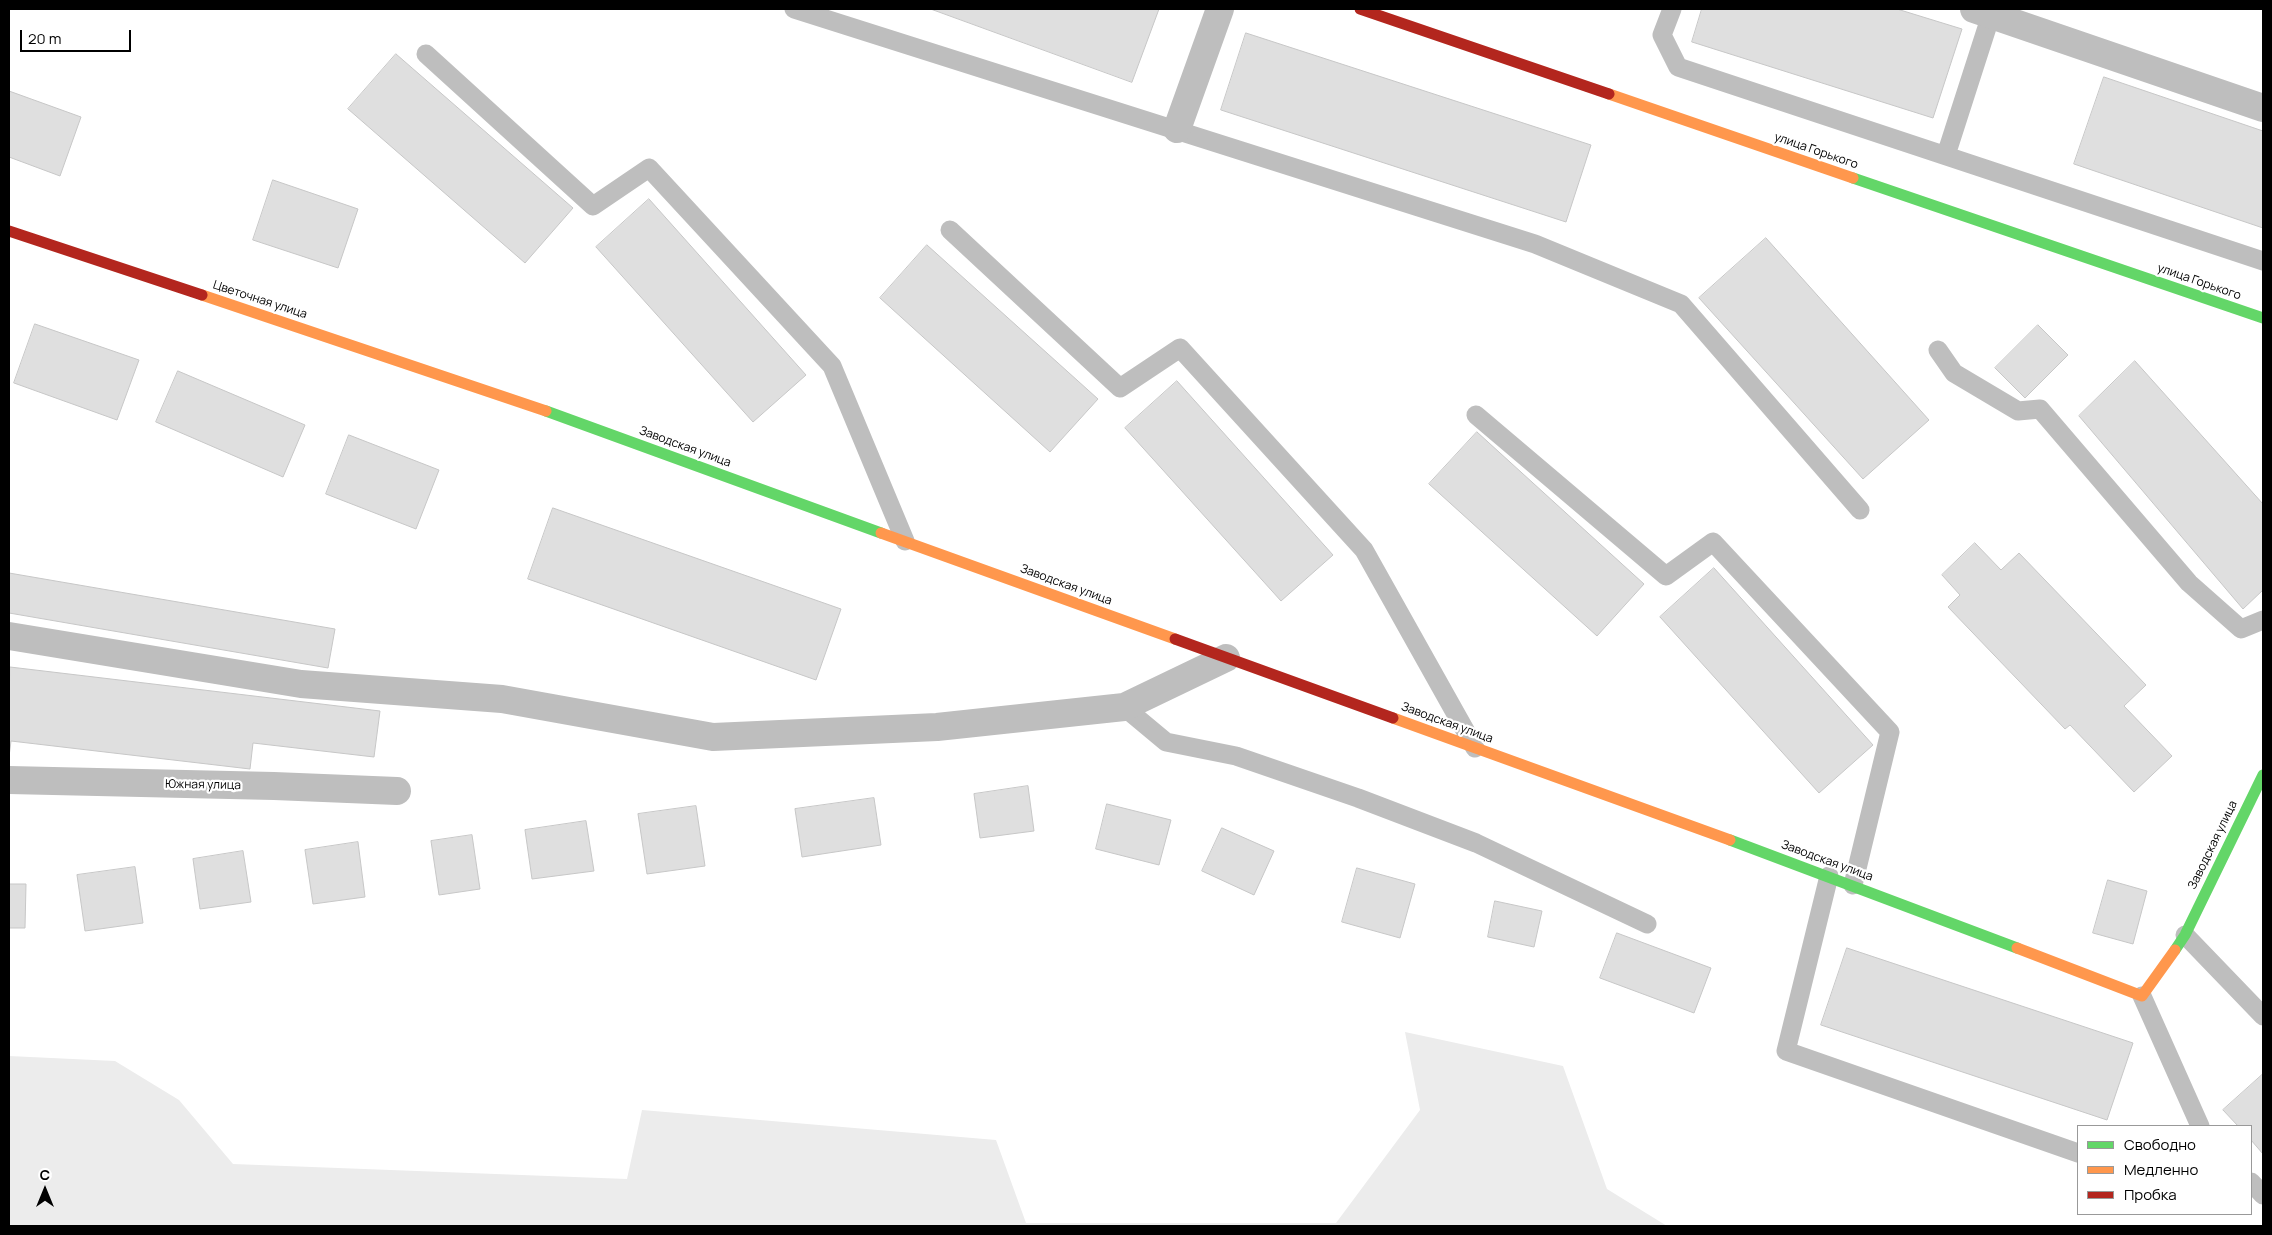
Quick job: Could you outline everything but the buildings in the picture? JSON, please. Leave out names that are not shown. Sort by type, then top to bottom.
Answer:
[{"type":"street","points":[[1177,129],[1220,9]]},
{"type":"street","name":"улица Горького","points":[[1360,9],[2263,318]]},
{"type":"street","points":[[1982,12],[2263,108]]},
{"type":"street","name":"Цветочная улица","points":[[9,231],[502,395]]},
{"type":"street","name":"Заводская улица","points":[[502,395],[1829,876],[2142,996],[2185,935],[2263,775]]},
{"type":"street","points":[[9,636],[301,684],[502,699],[713,737],[937,727],[1124,707],[1226,658]]},
{"type":"street","name":"Южная улица","points":[[9,780],[274,786],[397,791]]},
{"type":"lane","points":[[794,9],[1535,244],[1680,304],[1860,510]]},
{"type":"lane","points":[[1672,9],[1662,35],[1678,66],[2263,261]]},
{"type":"lane","points":[[1946,155],[1982,12]]},
{"type":"lane","points":[[426,54],[593,206],[649,168],[832,366],[905,541]]},
{"type":"lane","points":[[950,230],[1120,388],[1180,348],[1364,550],[1475,748]]},
{"type":"lane","points":[[1938,350],[1954,373],[2018,411],[2040,409],[2189,583],[2241,628],[2263,620]]},
{"type":"lane","points":[[1476,415],[1666,576],[1713,542],[1890,732],[1853,885]]},
{"type":"lane","points":[[1124,707],[1166,742],[1236,756],[1476,843],[1647,924]]},
{"type":"lane","points":[[1829,876],[1786,1051],[2077,1153]]},
{"type":"lane","points":[[2185,935],[2263,1016]]},
{"type":"lane","points":[[2142,996],[2198,1125]]},
{"type":"lane","points":[[2252,1183],[2263,1195]]},
{"type":"shaded area","points":[[1405,1032],[1563,1066],[1607,1189],[1667,1226],[9,1226],[9,1056],[115,1061],[179,1100],[233,1164],[627,1179],[642,1110],[996,1140],[1026,1223],[1336,1223],[1420,1110]]},
{"type":"traffic: fast","points":[[1853,178],[2263,318]]},
{"type":"traffic: fast","points":[[546,411],[881,533]]},
{"type":"traffic: fast","points":[[2175,950],[2185,935],[2263,775]]},
{"type":"traffic: fast","points":[[1730,840],[2017,948]]},
{"type":"traffic: slow","points":[[1609,94],[1853,178]]},
{"type":"traffic: slow","points":[[202,295],[546,411]]},
{"type":"traffic: slow","points":[[881,533],[1175,639]]},
{"type":"traffic: slow","points":[[1393,718],[1730,840]]},
{"type":"traffic: slow","points":[[2017,948],[2142,996],[2175,950]]},
{"type":"traffic: jam","points":[[1360,9],[1609,94]]},
{"type":"traffic: jam","points":[[9,231],[202,295]]},
{"type":"traffic: jam","points":[[1175,639],[1393,718]]}]
